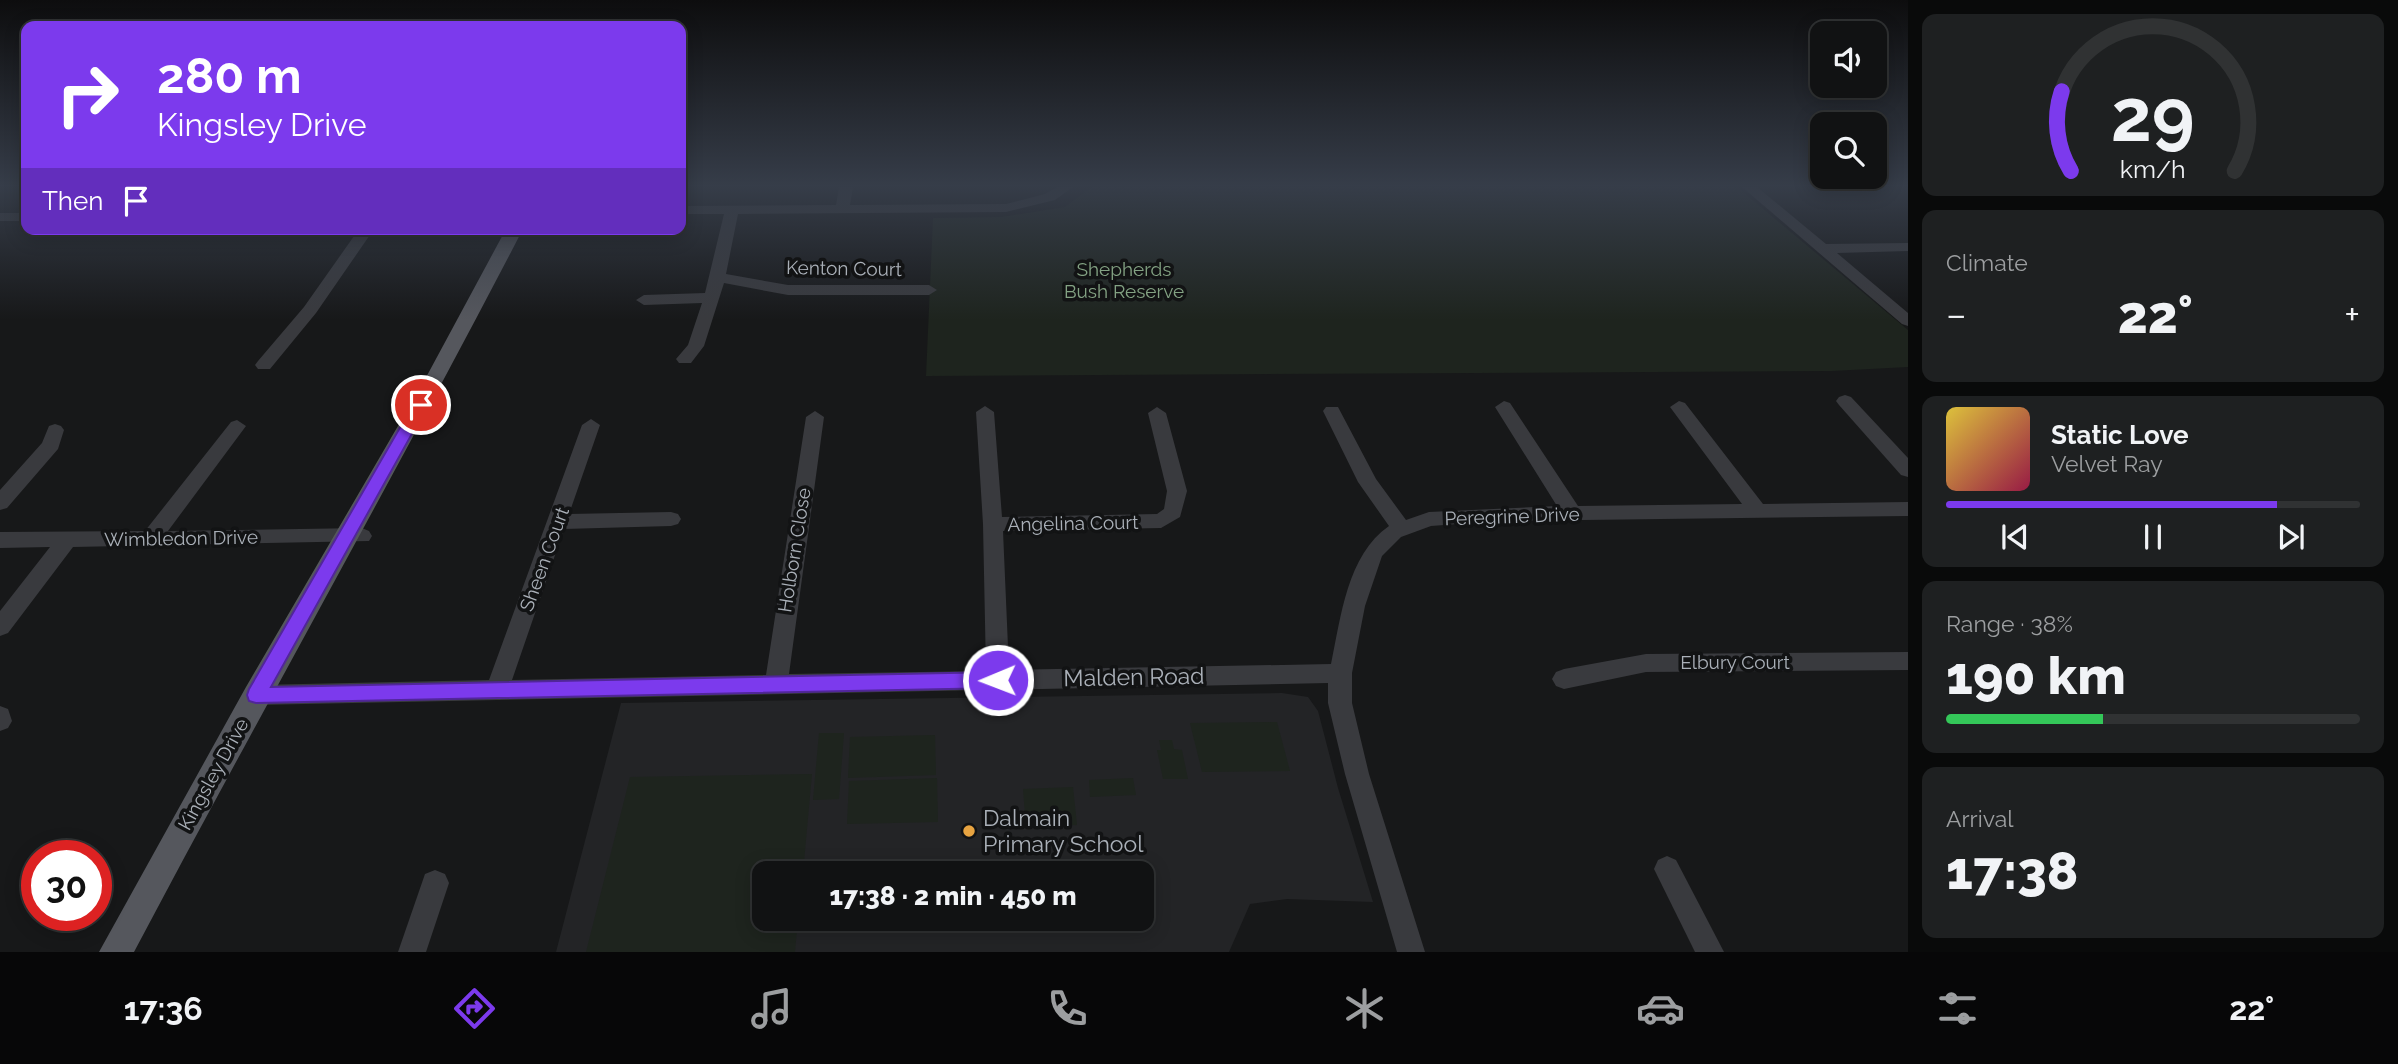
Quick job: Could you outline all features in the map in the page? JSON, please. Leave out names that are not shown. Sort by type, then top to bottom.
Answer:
[{"type":"main road","name":"Kingsley Drive","points":[[355,536],[512,235]]},
{"type":"main road","name":"Kingsley Drive","points":[[116,952],[355,536],[522,235]]},
{"type":"main road","name":"Kingsley Drive","points":[[134,952],[264,696]]},
{"type":"street","points":[[685,359],[696,346],[709,298],[718,277],[727,231]]},
{"type":"street","points":[[1803,231],[1908,313]]},
{"type":"street","points":[[1806,231],[1908,321]]},
{"type":"street","points":[[264,365],[310,310],[363,235]]},
{"type":"street","points":[[1825,249],[1908,247]]},
{"type":"street","name":"Kenton Court","points":[[718,277],[788,290],[929,290]]},
{"type":"street","points":[[644,300],[709,298]]},
{"type":"street","points":[[1845,401],[1908,470]]},
{"type":"street","points":[[1504,407],[1572,513]]},
{"type":"street","points":[[1679,407],[1759,512]]},
{"type":"street","points":[[1332,411],[1368,482],[1401,528]]},
{"type":"street","points":[[985,412],[993,524],[998,680]]},
{"type":"street","name":"Angelina Court","points":[[993,524],[1161,521],[1174,513],[1177,491],[1157,413]]},
{"type":"street","name":"Holborn Close","points":[[776,684],[786,600],[815,417]]},
{"type":"street","name":"Sheen Court","points":[[496,692],[591,425]]},
{"type":"street","points":[[151,538],[237,426]]},
{"type":"street","points":[[0,503],[51,445],[55,429]]},
{"type":"street","name":"Peregrine Drive","points":[[1411,952],[1357,774],[1340,704],[1340,673],[1354,606],[1373,552],[1401,528],[1429,519],[1497,514],[1908,509]]},
{"type":"street","points":[[557,522],[671,519]]},
{"type":"street","name":"Wimbledon Drive","points":[[0,540],[355,536]]},
{"type":"street","points":[[0,627],[68,539]]},
{"type":"street","name":"Elbury Court","points":[[1564,679],[1646,663],[1908,661]]},
{"type":"street","name":"Malden Road","points":[[264,696],[496,692],[656,685],[1340,673]]},
{"type":"street","points":[[1667,869],[1710,952]]},
{"type":"street","points":[[412,952],[435,883]]},
{"type":"shaded area","name":"Dalmain Primary School","points":[[1282,693],[1308,697],[1318,711],[1373,902],[1287,899],[1250,904],[1229,952],[556,952],[621,703]]},
{"type":"green space","name":"Shepherds Bush Reserve","points":[[932,231],[1790,231],[1908,330],[1908,367],[1832,371],[926,376]]},
{"type":"green space","points":[[1277,722],[1290,771],[1202,772],[1190,723]]},
{"type":"green space","points":[[819,733],[844,733],[839,799],[813,800]]},
{"type":"green space","points":[[935,735],[936,775],[848,778],[850,737]]},
{"type":"green space","points":[[1159,740],[1172,740],[1174,749],[1182,750],[1188,779],[1163,779],[1157,750],[1161,750]]},
{"type":"green space","points":[[812,774],[804,861],[752,861],[752,931],[797,931],[795,952],[586,952],[630,777]]},
{"type":"green space","points":[[937,778],[938,822],[847,824],[849,781]]},
{"type":"green space","points":[[1133,778],[1136,795],[1090,797],[1089,780]]},
{"type":"green space","points":[[1073,787],[1077,825],[1026,827],[1023,789]]},
{"type":"place","name":"Dalmain Primary School","points":[[969,831]]},
{"type":"route","points":[[421,405],[256,695],[998,680]]}]
